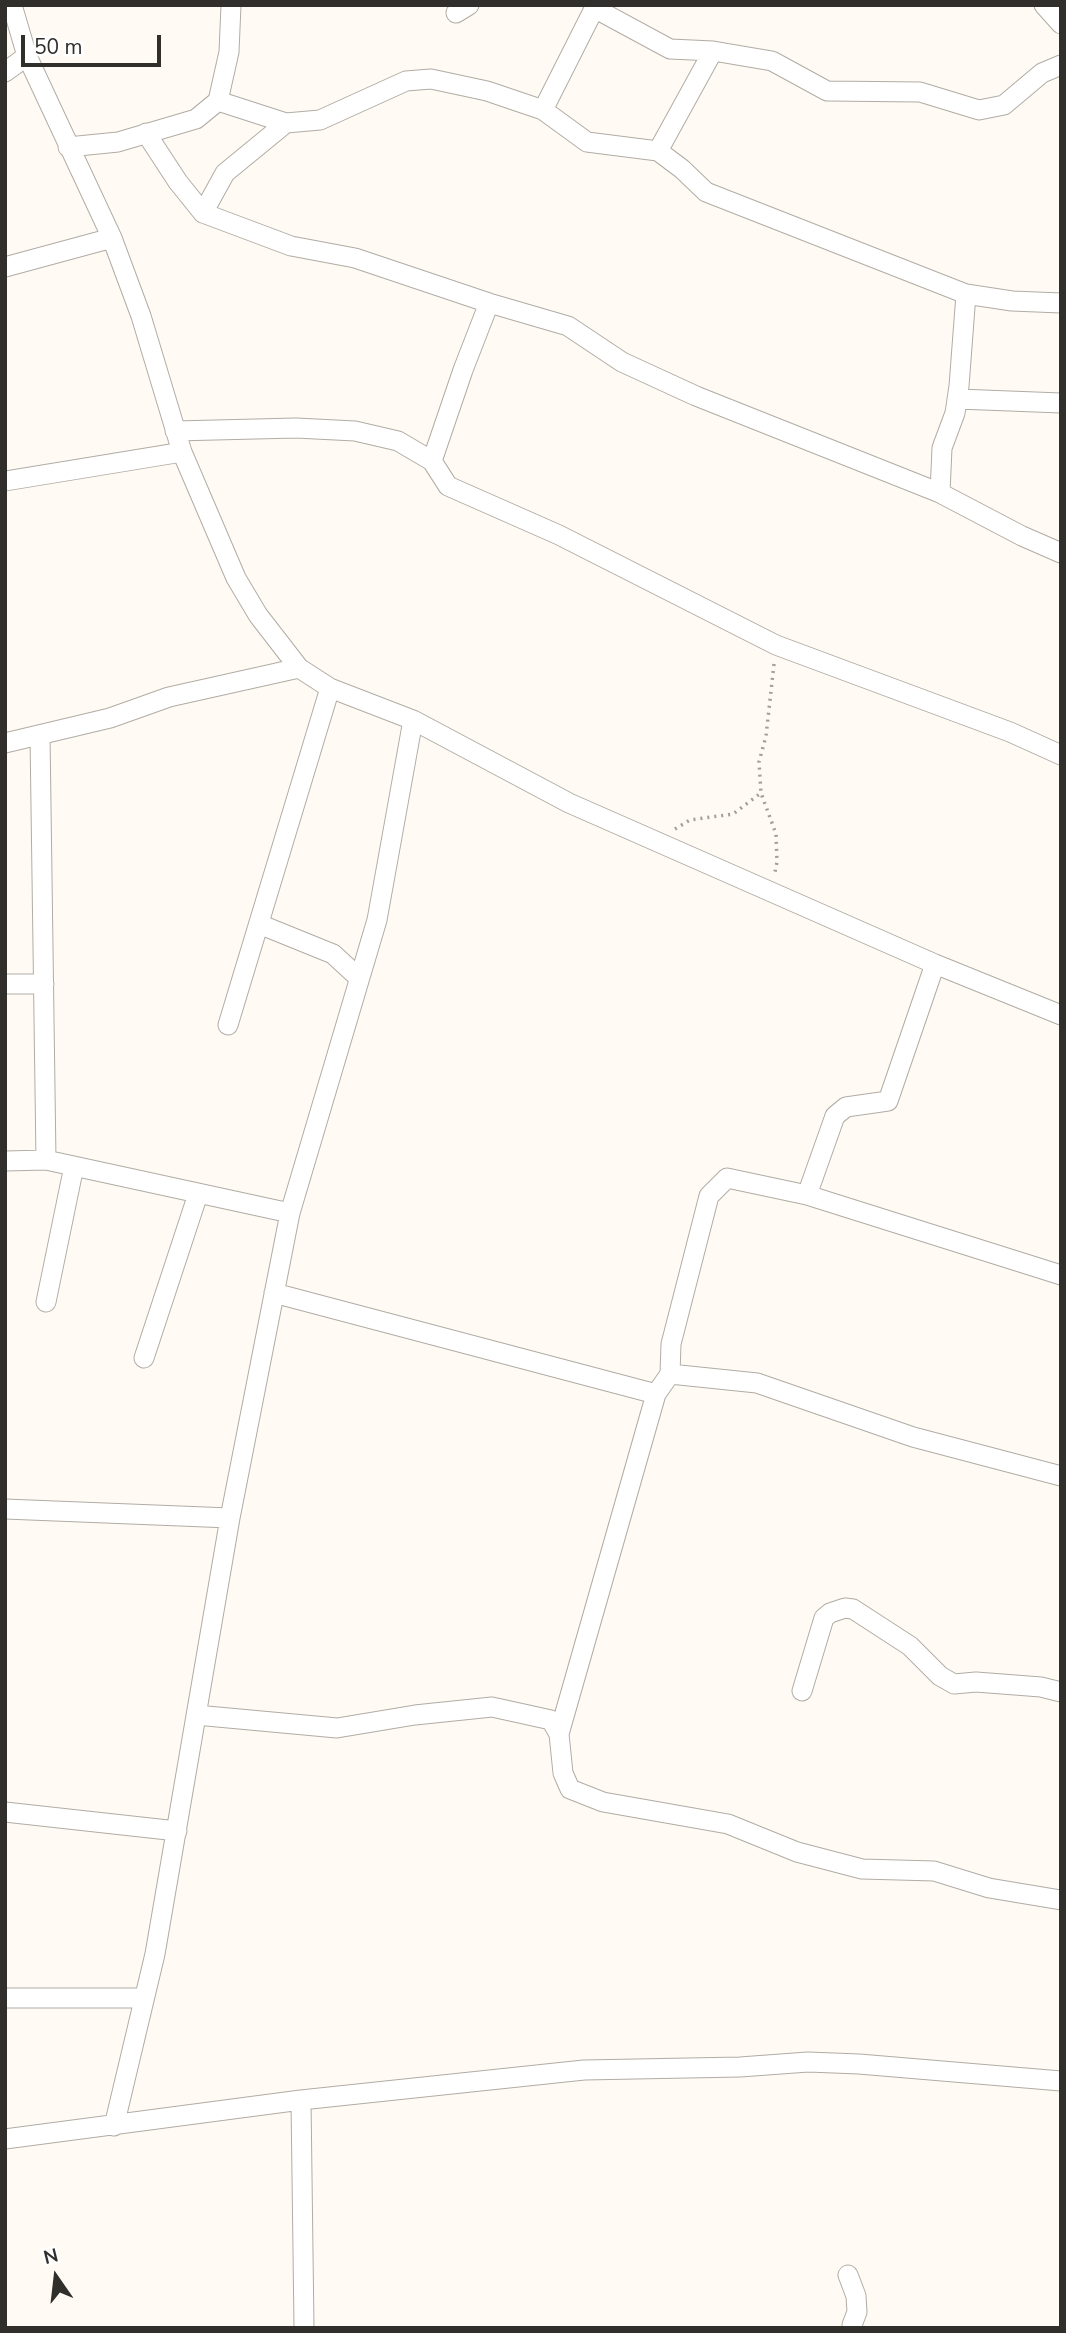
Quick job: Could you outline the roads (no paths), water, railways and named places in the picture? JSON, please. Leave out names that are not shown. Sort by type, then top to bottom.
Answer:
[{"type":"street","points":[[12,5],[27,56],[112,238],[141,316],[181,452],[236,578],[258,615],[299,668],[330,688],[413,720],[569,803],[935,964],[1061,1015]]},
{"type":"street","points":[[68,147],[118,142],[195,119],[218,101],[229,52],[231,5]]},
{"type":"street","points":[[1044,5],[1061,24]]},
{"type":"street","points":[[543,110],[595,7],[670,49],[713,51],[772,61],[827,91],[920,92],[979,110],[1004,104],[1042,73],[1061,65]]},
{"type":"street","points":[[658,151],[713,51]]},
{"type":"street","points":[[5,72],[27,56]]},
{"type":"street","points":[[218,101],[286,123],[320,120],[406,81],[431,79],[487,91],[543,110],[587,142],[658,151],[706,191],[966,293],[1012,301],[1061,303]]},
{"type":"street","points":[[203,212],[225,173],[286,123]]},
{"type":"street","points":[[146,133],[178,182],[203,212],[291,246],[355,258],[489,303],[568,326],[622,362],[696,396],[940,493],[1021,536],[1061,553]]},
{"type":"street","points":[[5,267],[112,238]]},
{"type":"street","points":[[940,493],[942,449],[958,398],[966,293]]},
{"type":"street","points":[[432,461],[489,303]]},
{"type":"street","points":[[958,398],[1061,403]]},
{"type":"street","points":[[175,431],[296,428],[355,430],[398,441],[432,461],[449,486],[559,535],[776,645],[1010,732],[1061,755]]},
{"type":"street","points":[[5,481],[181,452]]},
{"type":"street","points":[[5,743],[110,718],[169,697],[299,668]]},
{"type":"street","points":[[228,1025],[330,688]]},
{"type":"street","points":[[114,2126],[145,1998],[177,1831],[230,1518],[290,1213],[377,920],[413,720]]},
{"type":"street","points":[[40,735],[46,1160]]},
{"type":"street","points":[[259,924],[333,954],[359,978]]},
{"type":"street","points":[[807,1195],[835,1116],[846,1107],[888,1101],[935,964]]},
{"type":"street","points":[[5,984],[44,984]]},
{"type":"street","points":[[5,1161],[46,1160],[290,1213]]},
{"type":"street","points":[[46,1302],[74,1166]]},
{"type":"street","points":[[1061,1275],[807,1195],[727,1178],[709,1196],[671,1345],[670,1374],[656,1394],[559,1734],[563,1773],[570,1789],[603,1802],[728,1824],[797,1852],[862,1869],[934,1871],[989,1888],[1061,1900]]},
{"type":"street","points":[[144,1358],[198,1194]]},
{"type":"street","points":[[274,1293],[656,1394]]},
{"type":"street","points":[[670,1374],[757,1383],[913,1437],[1061,1476]]},
{"type":"street","points":[[5,1509],[230,1518]]},
{"type":"street","points":[[802,1691],[816,1636],[824,1618],[845,1608],[853,1609],[910,1646],[940,1676],[954,1684],[976,1682],[1041,1687],[1061,1692]]},
{"type":"street","points":[[196,1715],[337,1728],[415,1715],[492,1707],[551,1720],[559,1734]]},
{"type":"street","points":[[5,1812],[177,1831]]},
{"type":"street","points":[[5,1998],[145,1998]]},
{"type":"street","points":[[5,2139],[301,2100],[584,2070],[740,2067],[808,2062],[1061,2081]]},
{"type":"street","points":[[301,2100],[304,2328]]},
{"type":"street","points":[[848,2275],[856,2296],[853,2328]]}]
